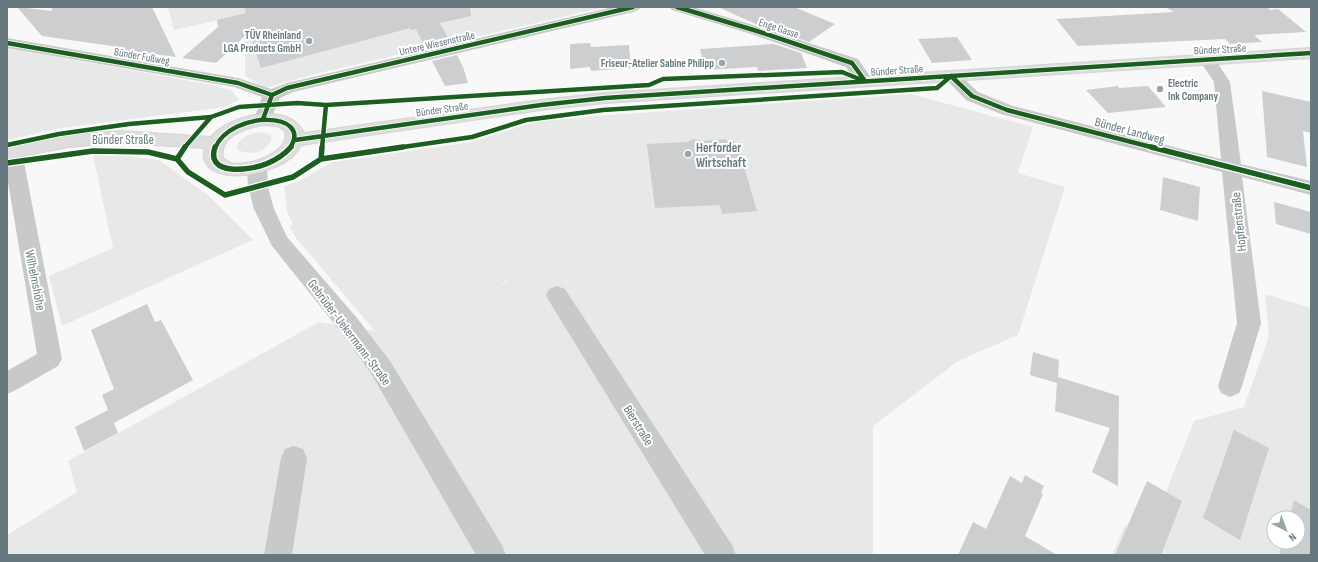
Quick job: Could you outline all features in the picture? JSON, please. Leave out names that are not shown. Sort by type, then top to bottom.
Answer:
[{"type":"main road","name":"Bünder Straße","points":[[295,140],[541,105],[598,99],[1207,59],[1311,54]]},
{"type":"main road","points":[[278,120],[288,124],[294,131],[295,140],[288,151],[275,161],[257,168],[240,170],[226,168],[216,162],[213,153],[216,143],[224,134],[249,122],[278,120]]},
{"type":"main road","name":"Bünder Straße","points":[[10,152],[68,141],[122,137],[216,143]]},
{"type":"street","name":"Untere Wiesenstraße","points":[[272,95],[287,88],[633,7]]},
{"type":"street","name":"Enge Gasse","points":[[677,7],[757,31],[852,63],[866,82]]},
{"type":"street","name":"Bünder Fußweg","points":[[7,43],[238,83],[272,95]]},
{"type":"street","name":"Hopfenstraße","points":[[1207,59],[1222,82],[1249,324],[1230,386]]},
{"type":"street","name":"Bünder Landweg","points":[[951,76],[972,96],[1008,110],[1311,188]]},
{"type":"street","points":[[263,120],[272,95]]},
{"type":"street","name":"Wilhelmshöhe","points":[[7,383],[50,360],[14,161],[10,152]]},
{"type":"street","name":"Gebrüder-Uekermann-Straße","points":[[257,168],[258,187],[264,209],[279,241],[349,325],[381,368],[492,555]]},
{"type":"street","name":"Bierstraße","points":[[557,295],[722,555]]},
{"type":"street","points":[[278,555],[294,458]]},
{"type":"shaded area","points":[[168,7],[605,7],[315,74],[265,88],[245,76],[245,43],[236,16],[174,30]]},
{"type":"shaded area","points":[[168,7],[242,7],[244,13],[174,30]]},
{"type":"shaded area","points":[[7,48],[218,86],[232,91],[239,100],[225,107],[62,128],[7,140]]},
{"type":"shaded area","points":[[911,94],[882,162],[840,278],[662,298],[655,269],[581,277],[579,160],[598,146],[595,116]]},
{"type":"shaded area","points":[[911,94],[1033,127],[1018,173],[1065,187],[1018,335],[958,361],[873,426],[873,555],[746,555],[571,289],[546,246],[540,249],[499,287],[476,303],[464,309],[433,321],[375,331],[296,238],[289,226],[293,224],[287,211],[284,186],[299,181],[333,162],[472,142],[534,122],[595,116],[598,146],[579,160],[581,277],[656,269],[662,297],[840,278],[882,162]]},
{"type":"shaded area","points":[[261,132],[269,134],[272,138],[270,143],[262,150],[247,153],[237,149],[237,144],[245,137]]},
{"type":"shaded area","points":[[93,155],[127,156],[159,160],[209,196],[253,240],[62,326],[49,276],[113,248]]},
{"type":"shaded area","points":[[546,246],[571,289],[746,555],[7,555],[7,535],[77,492],[68,461],[319,322],[375,331],[431,321],[451,315],[484,298],[506,282],[540,249]]},
{"type":"shaded area","points":[[1265,294],[1311,308],[1311,555],[1112,555],[1125,525],[1149,535],[1194,421],[1244,407],[1269,336]]},
{"type":"shaded area","points":[[595,390],[603,401],[579,424],[568,432],[543,448],[510,463],[476,475],[472,466],[528,446],[559,428],[574,415]]},
{"type":"building","points":[[17,7],[52,11],[51,7],[152,7],[176,57],[42,36]]},
{"type":"building","points":[[244,7],[470,7],[471,16],[440,23],[451,43],[426,49],[416,29],[411,30],[410,28],[261,68],[249,32],[216,63],[182,58],[218,27],[217,20],[246,13]]},
{"type":"building","points":[[718,7],[794,7],[835,24],[809,42],[760,26]]},
{"type":"building","points":[[1165,7],[1270,7],[1268,10],[1278,9],[1306,32],[1254,35],[1262,42],[1230,44],[1225,39],[1078,46],[1056,19],[1174,12]]},
{"type":"building","points":[[957,37],[972,60],[932,63],[918,39]]},
{"type":"building","points":[[590,43],[591,47],[629,45],[631,68],[591,71],[590,67],[570,69],[570,44]]},
{"type":"building","points":[[774,44],[801,53],[807,68],[758,71],[757,67],[705,70],[700,49]]},
{"type":"building","points":[[457,55],[468,83],[445,86],[432,61]]},
{"type":"building","points":[[1118,86],[1119,88],[1148,86],[1166,107],[1108,113],[1086,90]]},
{"type":"building","points":[[1262,91],[1311,102],[1311,133],[1303,131],[1307,167],[1267,157]]},
{"type":"building","points":[[693,139],[702,141],[726,139],[727,141],[734,141],[736,146],[738,146],[757,211],[722,214],[720,205],[655,208],[647,144],[687,142]]},
{"type":"building","points":[[1163,177],[1200,187],[1198,221],[1160,210]]},
{"type":"building","points":[[1274,202],[1311,212],[1311,234],[1276,224]]},
{"type":"building","points":[[147,304],[155,322],[161,320],[193,380],[114,423],[118,433],[84,451],[75,427],[108,410],[102,395],[114,389],[91,330]]},
{"type":"building","points":[[1033,352],[1059,360],[1058,377],[1119,396],[1118,486],[1092,472],[1110,428],[1055,411],[1057,383],[1030,375]]},
{"type":"building","points":[[1234,430],[1269,448],[1240,540],[1203,518]]},
{"type":"building","points":[[1025,475],[1044,486],[1041,493],[1043,494],[1025,536],[1057,555],[958,555],[973,522],[986,529],[1010,476],[1022,483]]},
{"type":"building","points":[[1147,481],[1182,501],[1161,555],[1115,555]]},
{"type":"building","points":[[1294,500],[1311,510],[1311,555],[1279,555],[1280,550],[1306,550],[1306,510],[1291,510]]},
{"type":"cycle path","points":[[263,119],[272,95],[287,88],[633,7]]},
{"type":"cycle path","points":[[677,7],[757,31],[852,63],[865,81]]},
{"type":"cycle path","points":[[7,43],[238,83],[272,95]]},
{"type":"cycle path","points":[[295,140],[541,105],[605,98],[1311,53]]},
{"type":"cycle path","points":[[7,145],[59,134],[129,124],[211,117],[239,107],[297,103],[326,105],[649,85],[663,79],[842,72],[864,81]]},
{"type":"cycle path","points":[[951,76],[972,96],[1007,110],[1311,188]]},
{"type":"cycle path","points":[[7,163],[93,151],[148,152],[177,159],[188,172],[225,195],[293,177],[321,159],[472,137],[526,120],[603,110],[937,88],[951,76]]},
{"type":"cycle path","points":[[321,159],[326,105]]},
{"type":"cycle path","points":[[177,159],[189,141],[211,117]]},
{"type":"cycle path","points":[[263,119],[283,122],[293,129],[295,133],[294,140],[291,147],[285,153],[266,164],[243,170],[232,170],[223,167],[216,162],[213,156],[215,147],[218,140],[223,135],[242,124],[263,119]]},
{"type":"place","name":"TÜV Rheinland LGA Products GmbH","points":[[309,41]]},
{"type":"place","name":"Friseur-Atelier Sabine Philipp","points":[[722,63]]},
{"type":"place","name":"Electric Ink Company","points":[[1160,89]]},
{"type":"place","name":"Herforder Wirtschaft","points":[[688,154]]}]
